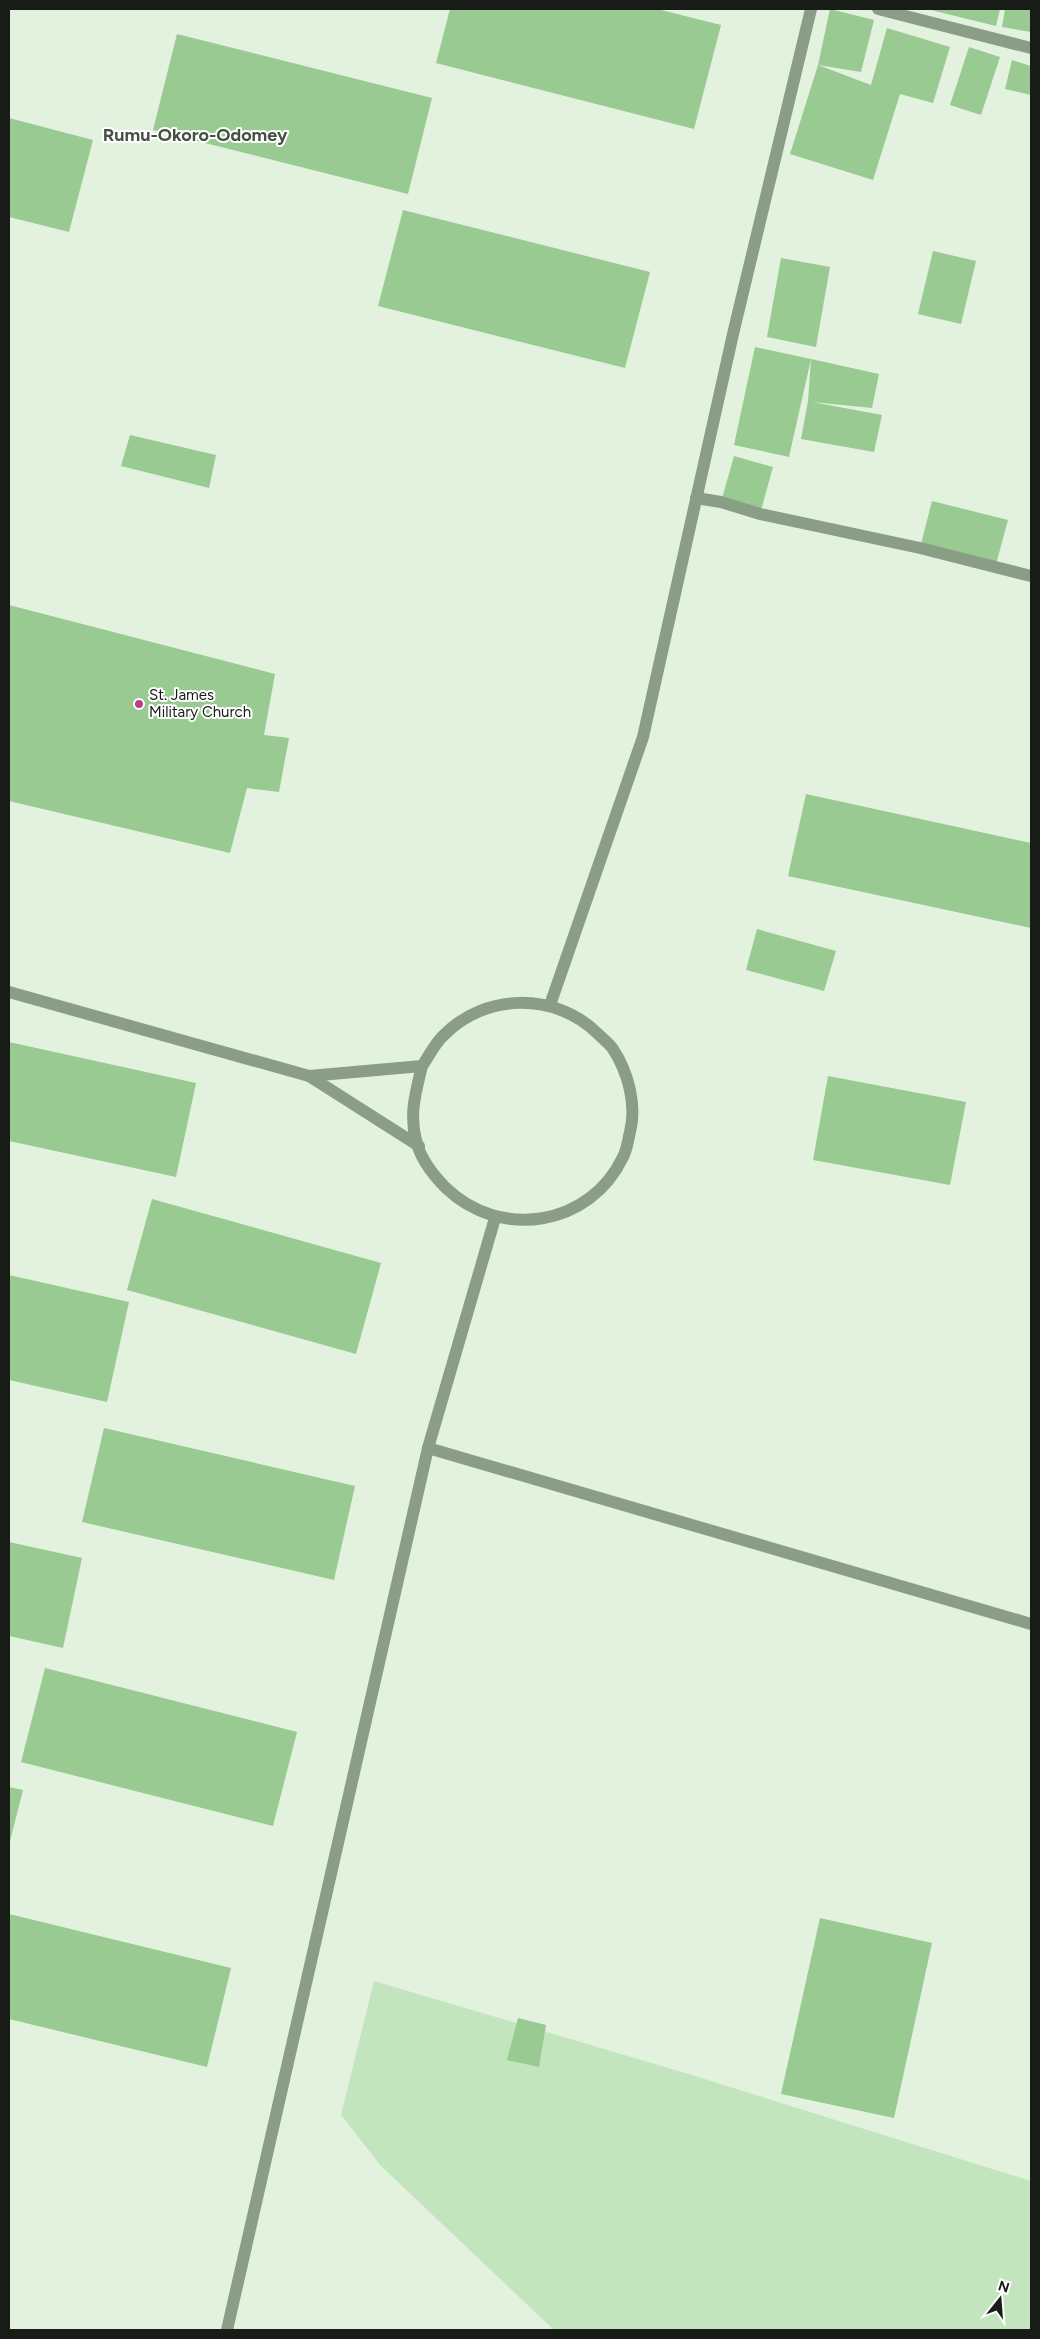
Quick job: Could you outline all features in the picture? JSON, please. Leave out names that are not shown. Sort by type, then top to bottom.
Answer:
[{"type":"street","points":[[550,1005],[643,737],[696,498],[811,9]]},
{"type":"street","points":[[878,9],[1031,48]]},
{"type":"street","points":[[696,498],[721,502],[760,514],[920,548],[1031,576]]},
{"type":"street","points":[[9,992],[309,1076],[419,1146]]},
{"type":"street","points":[[512,1002],[550,1005],[585,1022],[613,1048],[629,1082],[633,1120],[624,1157],[602,1189],[571,1211],[534,1221],[496,1218],[460,1202],[433,1175],[416,1141],[412,1103],[422,1066],[443,1035],[475,1012],[512,1002]]},
{"type":"street","points":[[309,1076],[422,1066]]},
{"type":"street","points":[[227,2330],[428,1448],[496,1218]]},
{"type":"street","points":[[428,1448],[1031,1624]]},
{"type":"green space","points":[[374,1981],[682,2072],[1031,2181],[1031,2330],[554,2330],[381,2166],[341,2115]]},
{"type":"building","points":[[450,9],[657,9],[721,25],[694,129],[436,63]]},
{"type":"building","points":[[830,9],[874,20],[861,72],[818,65]]},
{"type":"building","points":[[927,9],[1000,9],[996,26]]},
{"type":"building","points":[[1005,9],[1031,9],[1031,32],[1002,27]]},
{"type":"building","points":[[887,28],[950,47],[933,103],[900,94],[873,180],[790,154],[818,65],[871,85]]},
{"type":"building","points":[[177,34],[432,98],[408,194],[153,130]]},
{"type":"building","points":[[969,47],[1000,57],[981,115],[950,105]]},
{"type":"building","points":[[1012,60],[1031,66],[1031,95],[1005,89]]},
{"type":"building","points":[[9,118],[93,140],[69,232],[9,217]]},
{"type":"building","points":[[403,210],[650,272],[625,368],[378,306]]},
{"type":"building","points":[[933,251],[976,261],[961,324],[918,314]]},
{"type":"building","points":[[781,258],[830,267],[816,347],[767,337]]},
{"type":"building","points":[[755,347],[811,359],[789,457],[734,445]]},
{"type":"building","points":[[811,359],[879,374],[872,408],[812,402],[882,415],[874,452],[801,439],[808,401]]},
{"type":"building","points":[[130,435],[216,455],[209,488],[121,466]]},
{"type":"building","points":[[734,456],[773,467],[760,514],[721,502]]},
{"type":"building","points":[[932,501],[1008,520],[995,568],[920,548]]},
{"type":"building","name":"St. James Military Church","points":[[9,605],[275,674],[264,735],[289,738],[279,792],[247,788],[230,853],[9,801]]},
{"type":"building","points":[[806,794],[1031,843],[1031,928],[788,876]]},
{"type":"building","points":[[757,929],[836,951],[824,991],[746,970]]},
{"type":"building","points":[[9,1042],[196,1083],[176,1177],[9,1141]]},
{"type":"building","points":[[828,1076],[966,1102],[950,1185],[813,1160]]},
{"type":"building","points":[[152,1199],[381,1263],[356,1354],[127,1290]]},
{"type":"building","points":[[9,1275],[129,1302],[107,1402],[9,1380]]},
{"type":"building","points":[[104,1428],[355,1486],[334,1580],[82,1522]]},
{"type":"building","points":[[9,1542],[82,1558],[63,1648],[9,1636]]},
{"type":"building","points":[[45,1668],[297,1732],[273,1826],[21,1762]]},
{"type":"building","points":[[9,1787],[23,1790],[9,1845]]},
{"type":"building","points":[[9,1914],[231,1968],[207,2067],[9,2019]]},
{"type":"building","points":[[820,1918],[932,1943],[894,2118],[781,2094]]},
{"type":"building","points":[[518,2018],[546,2025],[539,2067],[507,2060]]},
{"type":"place","name":"St. James Military Church","points":[[139,704]]},
{"type":"district","name":"Rumu-Okoro-Odomey","points":[[195,135]]}]
